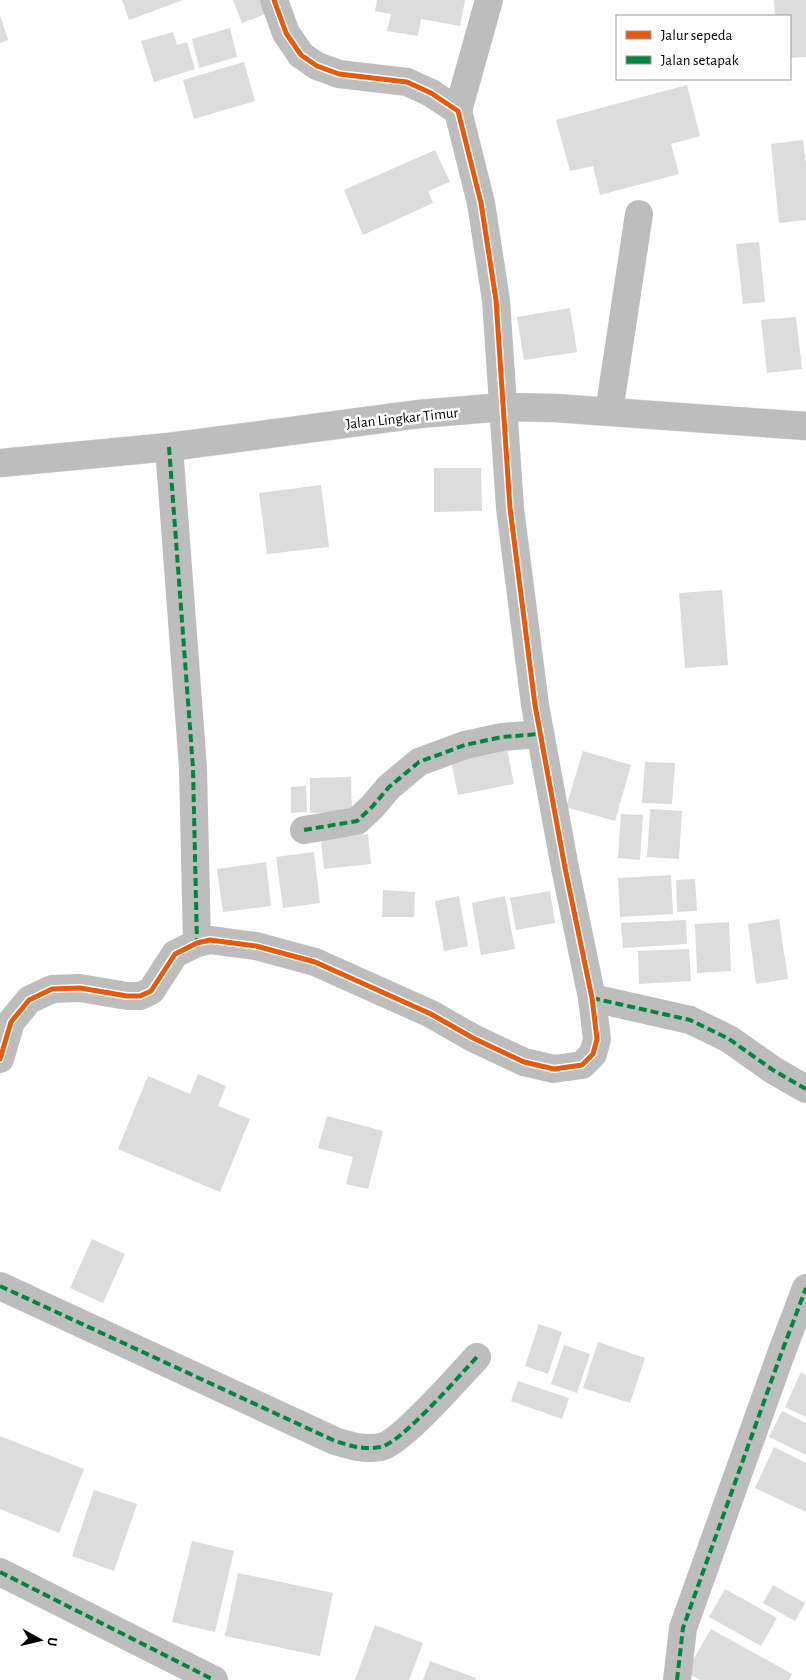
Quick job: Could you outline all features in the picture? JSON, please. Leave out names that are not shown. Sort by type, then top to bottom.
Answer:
[{"type":"main road","points":[[274,0],[286,33],[301,55],[317,66],[339,74],[407,82],[431,93],[458,111]]},
{"type":"main road","points":[[0,1059],[12,1022],[29,1000],[52,989],[80,988],[127,996],[140,996],[151,992],[175,954],[197,943],[210,940],[256,946],[314,962],[431,1014],[473,1038],[524,1062],[554,1069],[582,1065],[593,1054],[597,1039],[592,998],[535,705],[510,508],[496,300],[481,203],[458,111],[489,0]]},
{"type":"main road","points":[[609,412],[639,214]]},
{"type":"main road","name":"Jalan Lingkar Timur","points":[[0,463],[170,446],[419,414],[504,407],[555,408],[806,426]]},
{"type":"main road","points":[[170,446],[193,768],[197,943]]},
{"type":"main road","points":[[304,830],[357,821],[389,787],[419,762],[465,745],[502,737],[540,734]]},
{"type":"main road","points":[[592,998],[690,1020],[729,1039],[773,1070],[806,1089]]},
{"type":"main road","points":[[0,1286],[335,1441],[362,1449],[383,1446],[407,1430],[477,1358]]},
{"type":"main road","points":[[677,1680],[683,1628],[806,1288]]},
{"type":"main road","points":[[0,1572],[214,1680]]},
{"type":"building","points":[[122,0],[183,0],[129,20]]},
{"type":"building","points":[[233,0],[272,0],[276,10],[242,23]]},
{"type":"building","points":[[377,0],[465,0],[460,26],[421,19],[418,36],[387,31],[391,14],[375,11]]},
{"type":"building","points":[[774,0],[806,0],[806,57],[791,58],[791,15],[775,15]]},
{"type":"building","points":[[0,15],[8,40],[0,43]]},
{"type":"building","points":[[230,28],[237,57],[199,68],[192,39]]},
{"type":"building","points":[[173,32],[177,45],[187,42],[195,69],[154,82],[141,41]]},
{"type":"building","points":[[244,62],[255,101],[194,119],[183,80]]},
{"type":"building","points":[[687,85],[700,136],[671,144],[679,174],[600,195],[593,166],[570,171],[556,120]]},
{"type":"building","points":[[803,140],[806,164],[806,220],[779,223],[771,144]]},
{"type":"building","points":[[435,150],[450,182],[428,191],[433,203],[363,235],[344,190]]},
{"type":"building","points":[[759,242],[765,302],[743,304],[736,244]]},
{"type":"building","points":[[570,308],[577,352],[524,360],[517,317]]},
{"type":"building","points":[[796,317],[802,369],[767,373],[761,320]]},
{"type":"building","points":[[434,468],[481,468],[482,511],[434,512]]},
{"type":"building","points":[[321,485],[329,547],[267,554],[259,493]]},
{"type":"building","points":[[722,590],[728,665],[685,668],[679,593]]},
{"type":"building","points":[[507,749],[514,784],[458,795],[451,761]]},
{"type":"building","points":[[583,751],[631,765],[615,821],[566,807]]},
{"type":"building","points":[[645,762],[675,763],[672,804],[642,803]]},
{"type":"building","points":[[351,777],[352,812],[310,813],[310,778]]},
{"type":"building","points":[[306,786],[307,812],[291,813],[291,787]]},
{"type":"building","points":[[650,809],[682,811],[679,859],[647,857]]},
{"type":"building","points":[[621,814],[643,815],[640,860],[618,858]]},
{"type":"building","points":[[368,834],[371,864],[324,869],[321,840]]},
{"type":"building","points":[[314,852],[320,903],[283,908],[276,857]]},
{"type":"building","points":[[266,862],[271,906],[223,912],[217,869]]},
{"type":"building","points":[[671,875],[673,914],[620,917],[618,878]]},
{"type":"building","points":[[695,879],[697,911],[677,912],[676,880]]},
{"type":"building","points":[[383,890],[415,892],[414,917],[382,917]]},
{"type":"building","points":[[550,891],[555,923],[516,930],[510,898]]},
{"type":"building","points":[[459,896],[468,946],[444,951],[435,901]]},
{"type":"building","points":[[505,896],[515,949],[481,955],[472,903]]},
{"type":"building","points":[[779,919],[788,979],[756,984],[748,924]]},
{"type":"building","points":[[686,920],[687,944],[623,948],[621,923]]},
{"type":"building","points":[[729,922],[731,971],[697,973],[695,924]]},
{"type":"building","points":[[689,949],[691,981],[639,984],[638,951]]},
{"type":"building","points":[[198,1074],[226,1086],[218,1106],[250,1119],[220,1192],[118,1149],[148,1076],[190,1094]]},
{"type":"building","points":[[327,1116],[383,1131],[368,1189],[346,1184],[353,1157],[318,1148]]},
{"type":"building","points":[[92,1239],[125,1254],[103,1303],[70,1288]]},
{"type":"building","points":[[539,1324],[562,1332],[548,1374],[525,1366]]},
{"type":"building","points":[[598,1342],[645,1358],[630,1403],[583,1388]]},
{"type":"building","points":[[564,1345],[590,1354],[577,1393],[551,1384]]},
{"type":"building","points":[[801,1372],[806,1375],[806,1417],[785,1407]]},
{"type":"building","points":[[518,1381],[569,1398],[562,1419],[511,1401]]},
{"type":"building","points":[[782,1411],[806,1423],[806,1455],[769,1437]]},
{"type":"building","points":[[0,1436],[84,1469],[59,1533],[0,1509]]},
{"type":"building","points":[[774,1447],[806,1463],[806,1512],[755,1488]]},
{"type":"building","points":[[94,1490],[137,1504],[114,1571],[72,1556]]},
{"type":"building","points":[[192,1541],[234,1551],[215,1632],[172,1622]]},
{"type":"building","points":[[238,1573],[333,1593],[320,1656],[225,1636]]},
{"type":"building","points":[[773,1585],[805,1603],[795,1621],[763,1603]]},
{"type":"building","points":[[725,1589],[777,1618],[761,1646],[709,1617]]},
{"type":"building","points":[[375,1625],[423,1643],[409,1680],[355,1680]]},
{"type":"building","points":[[711,1629],[792,1674],[789,1680],[700,1680],[686,1672]]},
{"type":"building","points":[[430,1661],[476,1678],[475,1680],[423,1680]]},
{"type":"marked path","points":[[169,447],[193,768],[197,943]]},
{"type":"marked path","points":[[304,830],[357,821],[389,787],[419,762],[465,745],[502,737],[540,734]]},
{"type":"marked path","points":[[592,998],[690,1020],[729,1039],[773,1070],[806,1089]]},
{"type":"marked path","points":[[0,1286],[335,1441],[358,1447],[381,1447],[402,1434],[477,1357]]},
{"type":"marked path","points":[[677,1680],[683,1628],[806,1288]]},
{"type":"marked path","points":[[0,1572],[214,1680]]},
{"type":"cycle path","points":[[0,1059],[11,1022],[29,1000],[52,989],[80,988],[127,996],[140,996],[151,991],[175,954],[197,943],[210,940],[256,946],[315,962],[431,1014],[473,1038],[524,1062],[554,1069],[582,1065],[593,1054],[597,1039],[592,998],[565,868],[535,705],[510,508],[496,300],[481,203],[458,111],[431,93],[407,82],[339,74],[317,66],[301,55],[286,33],[274,0]]}]
